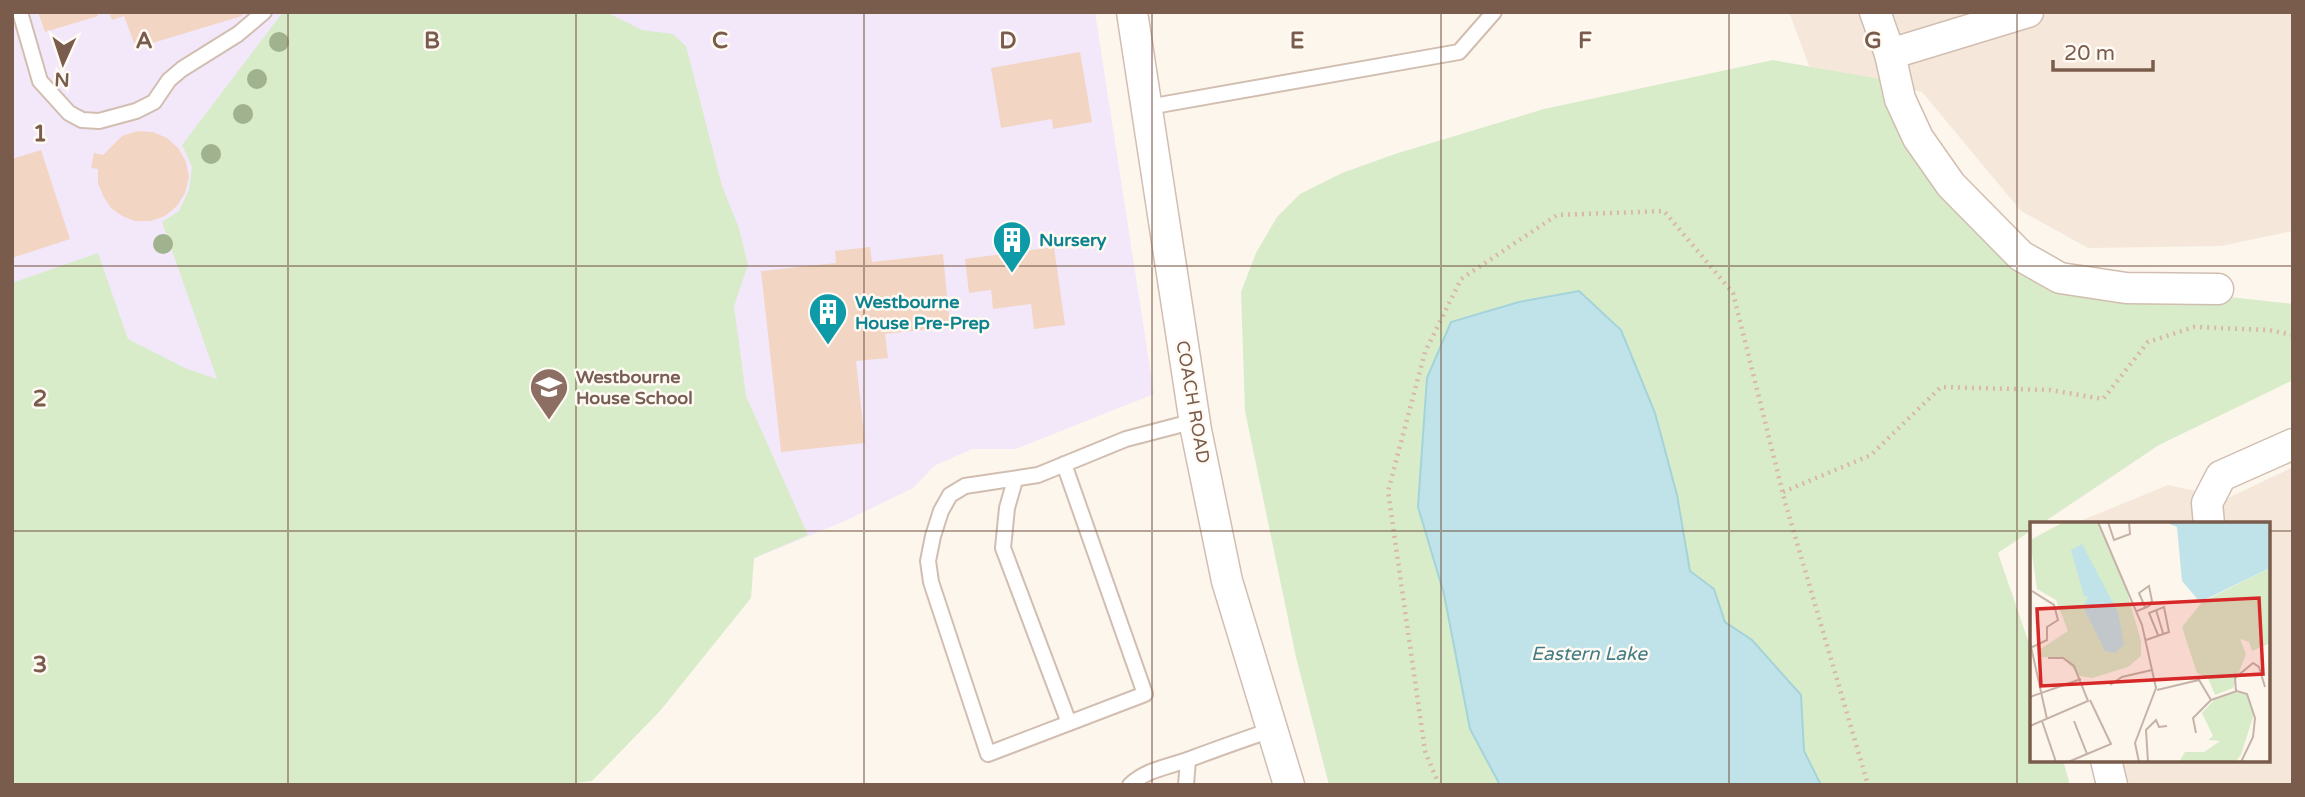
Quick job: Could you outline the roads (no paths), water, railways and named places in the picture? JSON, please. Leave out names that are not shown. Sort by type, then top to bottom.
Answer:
[{"type":"street","name":"COACH ROAD","points":[[1132,12],[1195,421],[1227,580],[1289,785]]},
{"type":"street","points":[[1875,12],[1890,54],[1900,99],[1918,138],[1951,186],[2021,256],[2060,278],[2126,288],[2218,289]]},
{"type":"street","points":[[1890,54],[2028,12]]},
{"type":"street","points":[[2209,522],[2207,503],[2221,476],[2293,444]]},
{"type":"street","points":[[2106,762],[2112,785]]},
{"type":"lane","points":[[20,12],[40,81],[69,113],[82,120],[99,121],[136,111],[154,102],[169,80],[182,69],[238,34],[264,12]]},
{"type":"lane","points":[[1148,107],[1459,52],[1494,12]]},
{"type":"lane","points":[[1064,464],[1144,694],[988,754],[931,582],[928,561],[933,536],[941,511],[950,495],[965,486],[1038,475],[1064,464],[1126,439],[1195,421]]},
{"type":"lane","points":[[1015,480],[1007,508],[1003,548],[1069,723]]},
{"type":"lane","points":[[1130,785],[1163,766],[1188,760],[1218,747],[1272,730]]},
{"type":"lane","points":[[1186,785],[1188,760]]},
{"type":"water","name":"Eastern Lake","points":[[1579,291],[1621,330],[1655,413],[1677,495],[1690,571],[1714,589],[1725,622],[1752,640],[1801,695],[1804,751],[1821,785],[1500,785],[1470,729],[1444,594],[1418,507],[1427,378],[1451,322],[1519,302]]},
{"type":"place","name":"Nursery","points":[[1012,274]]},
{"type":"place","name":"Westbourne House Pre-Prep","points":[[828,346]]},
{"type":"place","name":"Westbourne House School","points":[[549,421]]}]
